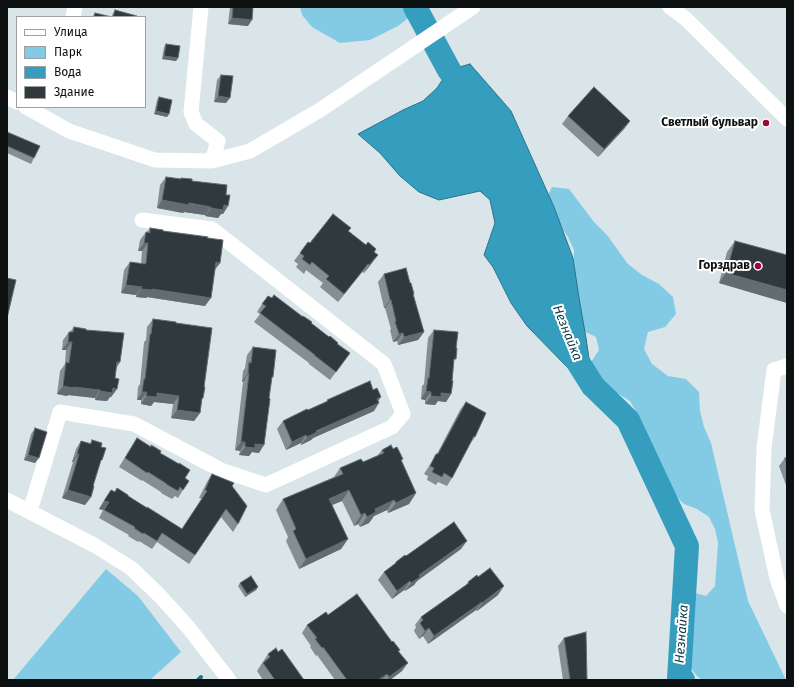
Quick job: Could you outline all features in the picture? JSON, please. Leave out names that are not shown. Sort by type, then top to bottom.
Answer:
[{"type":"street","points":[[201,7],[191,112],[196,124],[218,141],[212,161]]},
{"type":"street","points":[[670,7],[686,19],[787,119]]},
{"type":"street","points":[[28,108],[69,131],[155,160],[212,161],[250,151],[320,110],[471,8]]},
{"type":"street","points":[[7,97],[16,102]]},
{"type":"street","points":[[30,511],[60,412],[134,424],[221,470],[266,485],[392,427],[403,414],[384,364],[212,229],[142,220]]},
{"type":"street","points":[[787,366],[774,370],[764,448],[762,510],[777,579],[787,606]]},
{"type":"street","points":[[7,500],[94,545],[131,568],[159,595],[188,627],[229,680]]},
{"type":"green space","points":[[300,7],[423,7],[398,26],[370,40],[340,43],[312,27],[302,15]]},
{"type":"green space","points":[[552,187],[569,189],[594,222],[607,235],[628,264],[642,275],[659,284],[673,297],[676,314],[665,327],[648,332],[644,349],[652,364],[668,376],[686,379],[699,392],[700,411],[704,427],[711,443],[748,601],[786,680],[702,680],[696,675],[688,664],[687,621],[692,592],[706,596],[715,586],[718,543],[715,529],[709,517],[697,509],[684,504],[674,494],[655,468],[650,455],[643,426],[630,401],[604,385],[594,374],[591,362],[599,350],[596,337],[573,326],[574,250],[546,199]]},
{"type":"green space","points":[[106,569],[138,596],[181,652],[150,680],[13,680]]},
{"type":"water","points":[[470,64],[511,111],[554,207],[573,258],[593,386],[571,371],[527,326],[511,303],[493,267],[484,255],[495,223],[490,200],[480,191],[439,200],[419,192],[400,176],[380,153],[358,134],[423,101],[437,88],[449,70]]},
{"type":"building","points":[[233,7],[253,7],[252,20],[232,18]]},
{"type":"building","points":[[115,10],[137,16],[113,16]]},
{"type":"building","points":[[95,13],[108,16],[94,16]]},
{"type":"building","points":[[166,44],[180,46],[178,58],[164,56]]},
{"type":"building","points":[[221,75],[233,76],[230,98],[218,96]]},
{"type":"building","points":[[594,87],[630,121],[604,149],[568,116]]},
{"type":"building","points":[[159,97],[172,100],[169,114],[156,111]]},
{"type":"building","points":[[7,132],[40,146],[34,158],[7,146]]},
{"type":"building","points":[[166,177],[192,179],[192,181],[227,185],[226,195],[230,195],[228,206],[224,205],[223,210],[189,203],[189,205],[162,200]]},
{"type":"building","points":[[333,214],[351,228],[348,231],[366,245],[368,242],[376,249],[374,252],[378,255],[369,265],[368,264],[344,294],[326,279],[329,276],[312,262],[310,265],[302,259],[304,256],[300,253]]},
{"type":"building","points":[[150,228],[223,240],[220,263],[216,262],[211,298],[152,289],[141,289],[142,287],[126,285],[130,262],[146,263],[148,243],[144,243],[146,232],[150,233]]},
{"type":"building","points":[[735,241],[787,255],[787,290],[726,273]]},
{"type":"building","points":[[406,268],[424,332],[404,337],[403,333],[399,334],[395,322],[384,274]]},
{"type":"building","points":[[7,278],[16,280],[7,318]]},
{"type":"building","points":[[274,295],[312,322],[311,323],[329,337],[330,336],[338,343],[337,344],[350,353],[336,372],[260,313],[266,306],[262,304],[268,296],[272,298]]},
{"type":"building","points":[[153,319],[212,328],[205,387],[200,413],[177,410],[179,396],[157,393],[157,397],[146,396],[147,392],[142,392]]},
{"type":"building","points":[[74,327],[86,330],[124,333],[120,362],[117,362],[115,378],[119,379],[117,389],[113,388],[112,393],[100,390],[63,386],[66,362],[69,363],[72,342],[68,342],[69,332],[73,332]]},
{"type":"building","points":[[434,330],[458,332],[451,394],[441,393],[441,397],[431,396],[431,392],[426,391],[429,378]]},
{"type":"building","points":[[253,347],[276,350],[264,445],[255,444],[255,448],[245,447],[245,442],[241,442],[249,362],[251,363]]},
{"type":"building","points":[[370,381],[373,390],[377,388],[381,397],[377,399],[379,403],[316,431],[317,432],[307,437],[306,435],[292,442],[283,421]]},
{"type":"building","points":[[466,402],[486,413],[475,437],[474,436],[452,478],[444,473],[442,477],[432,472],[434,468],[430,466]]},
{"type":"building","points":[[35,428],[47,432],[39,458],[28,455]]},
{"type":"building","points":[[137,438],[151,447],[151,445],[161,451],[160,453],[190,470],[185,478],[189,481],[183,490],[180,487],[178,491],[125,458]]},
{"type":"building","points":[[92,440],[102,443],[101,447],[106,448],[93,486],[91,497],[68,490],[79,454],[77,454],[81,441],[91,444]]},
{"type":"building","points":[[391,445],[393,449],[397,447],[403,459],[401,460],[416,493],[396,503],[394,500],[375,509],[376,512],[367,517],[365,513],[361,515],[349,490],[329,499],[348,539],[306,559],[293,531],[296,529],[283,499],[343,474],[340,468],[361,459],[363,462],[384,453],[382,450]]},
{"type":"building","points":[[212,474],[234,483],[232,486],[247,506],[238,524],[226,509],[195,555],[162,533],[157,541],[104,510],[109,502],[104,501],[111,490],[115,492],[117,488],[182,529],[207,491],[205,490]]},
{"type":"building","points":[[454,522],[467,541],[419,575],[420,577],[411,583],[410,581],[397,591],[384,572],[405,555],[406,556]]},
{"type":"building","points":[[490,568],[504,586],[434,636],[429,628],[425,631],[420,623],[423,620],[421,617],[469,583],[468,582],[477,575],[478,577]]},
{"type":"building","points":[[251,576],[258,587],[247,594],[240,583]]},
{"type":"building","points":[[357,594],[392,642],[393,641],[400,650],[398,651],[408,663],[389,677],[387,674],[378,680],[347,680],[323,647],[322,648],[315,639],[317,638],[307,625],[326,612],[328,615]]},
{"type":"building","points":[[586,632],[587,680],[570,680],[564,638]]},
{"type":"building","points":[[276,648],[278,652],[282,649],[304,680],[275,680],[263,663],[270,657],[268,654]]},
{"type":"waterway","name":"Незнайка","points":[[415,7],[449,70],[468,96]]},
{"type":"waterway","name":"Незнайка","points":[[576,359],[593,386],[628,420],[687,546],[679,679],[683,680]]},
{"type":"waterway","points":[[198,680],[201,677]]},
{"type":"place","name":"Светлый бульвар","points":[[766,123]]},
{"type":"place","name":"Горздрав","points":[[758,266]]}]
